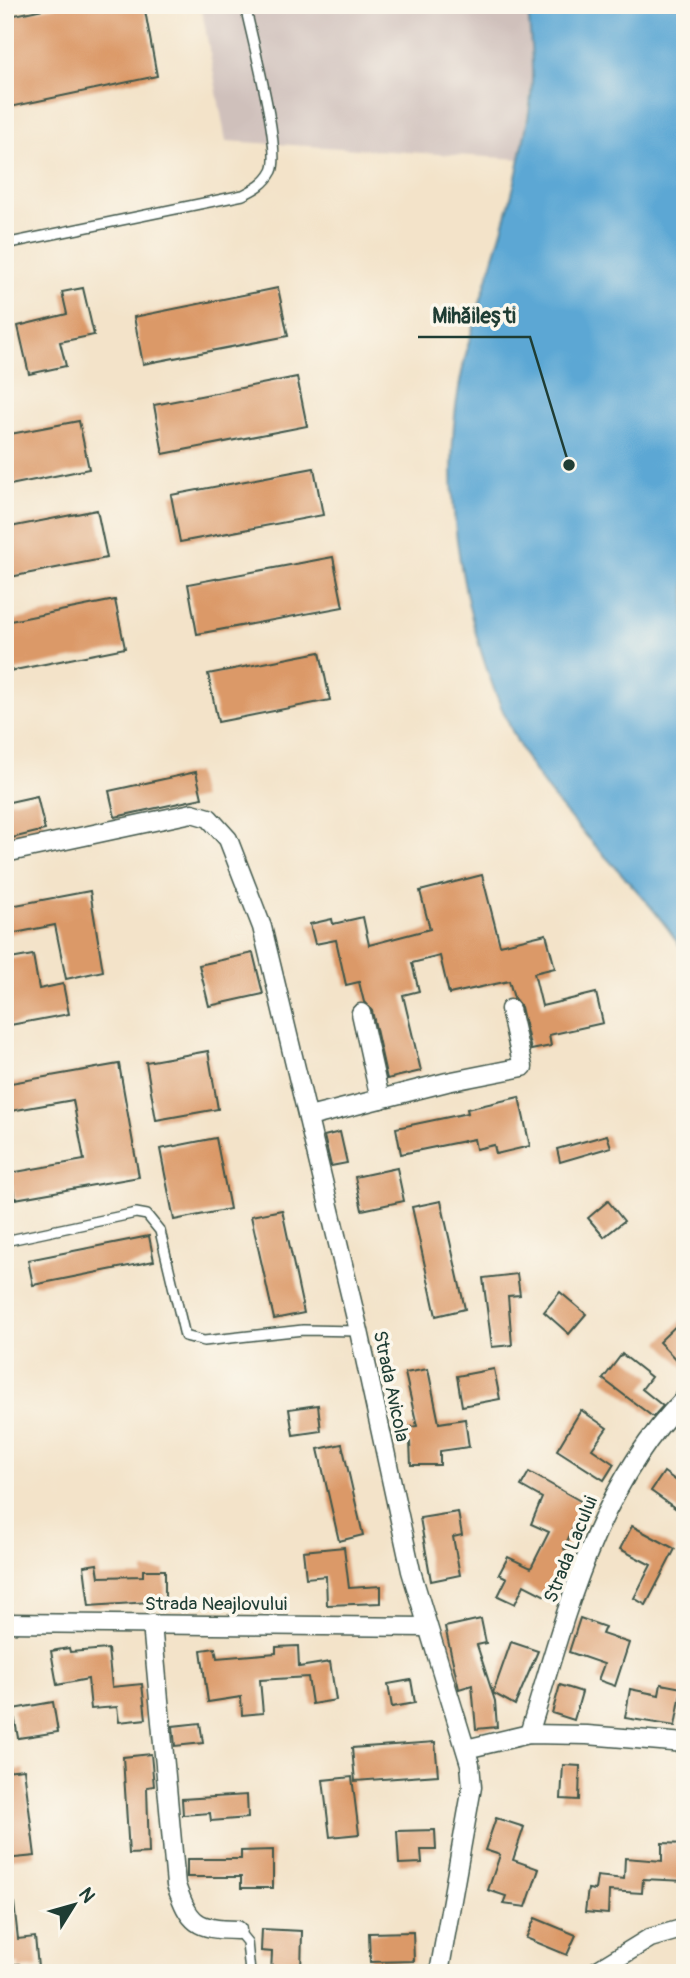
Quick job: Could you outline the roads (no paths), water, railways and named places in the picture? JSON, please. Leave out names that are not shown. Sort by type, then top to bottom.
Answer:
[{"type":"street","name":"Strada Avicola","points":[[5,853],[192,813],[209,818],[228,839],[258,916],[309,1117],[426,1627],[466,1749],[472,1787],[439,1973]]},
{"type":"street","points":[[309,1117],[523,1067],[510,1009]]},
{"type":"street","points":[[361,1013],[380,1099]]},
{"type":"street","name":"Strada Lacului","points":[[529,1734],[573,1592],[608,1509],[646,1442],[685,1398]]},
{"type":"street","name":"Strada Neajlovului","points":[[5,1623],[426,1627]]},
{"type":"street","points":[[152,1624],[176,1885],[192,1918],[205,1930],[237,1930]]},
{"type":"street","points":[[466,1749],[529,1734],[685,1743]]},
{"type":"street","points":[[593,1973],[650,1938],[685,1928]]},
{"type":"lane","points":[[5,244],[243,195],[264,184],[273,169],[273,139],[245,5]]},
{"type":"lane","points":[[5,1241],[136,1213],[147,1215],[160,1231],[185,1336],[193,1340],[303,1330],[359,1331]]},
{"type":"lane","points":[[237,1930],[247,1942],[250,1973]]},
{"type":"water","points":[[528,5],[685,5],[685,954],[645,900],[555,800],[518,743],[487,669],[465,588],[458,547],[452,464],[458,391],[474,324],[513,191],[527,125],[532,80]]},
{"type":"place","name":"Mihăilești","points":[[569,465]]}]
